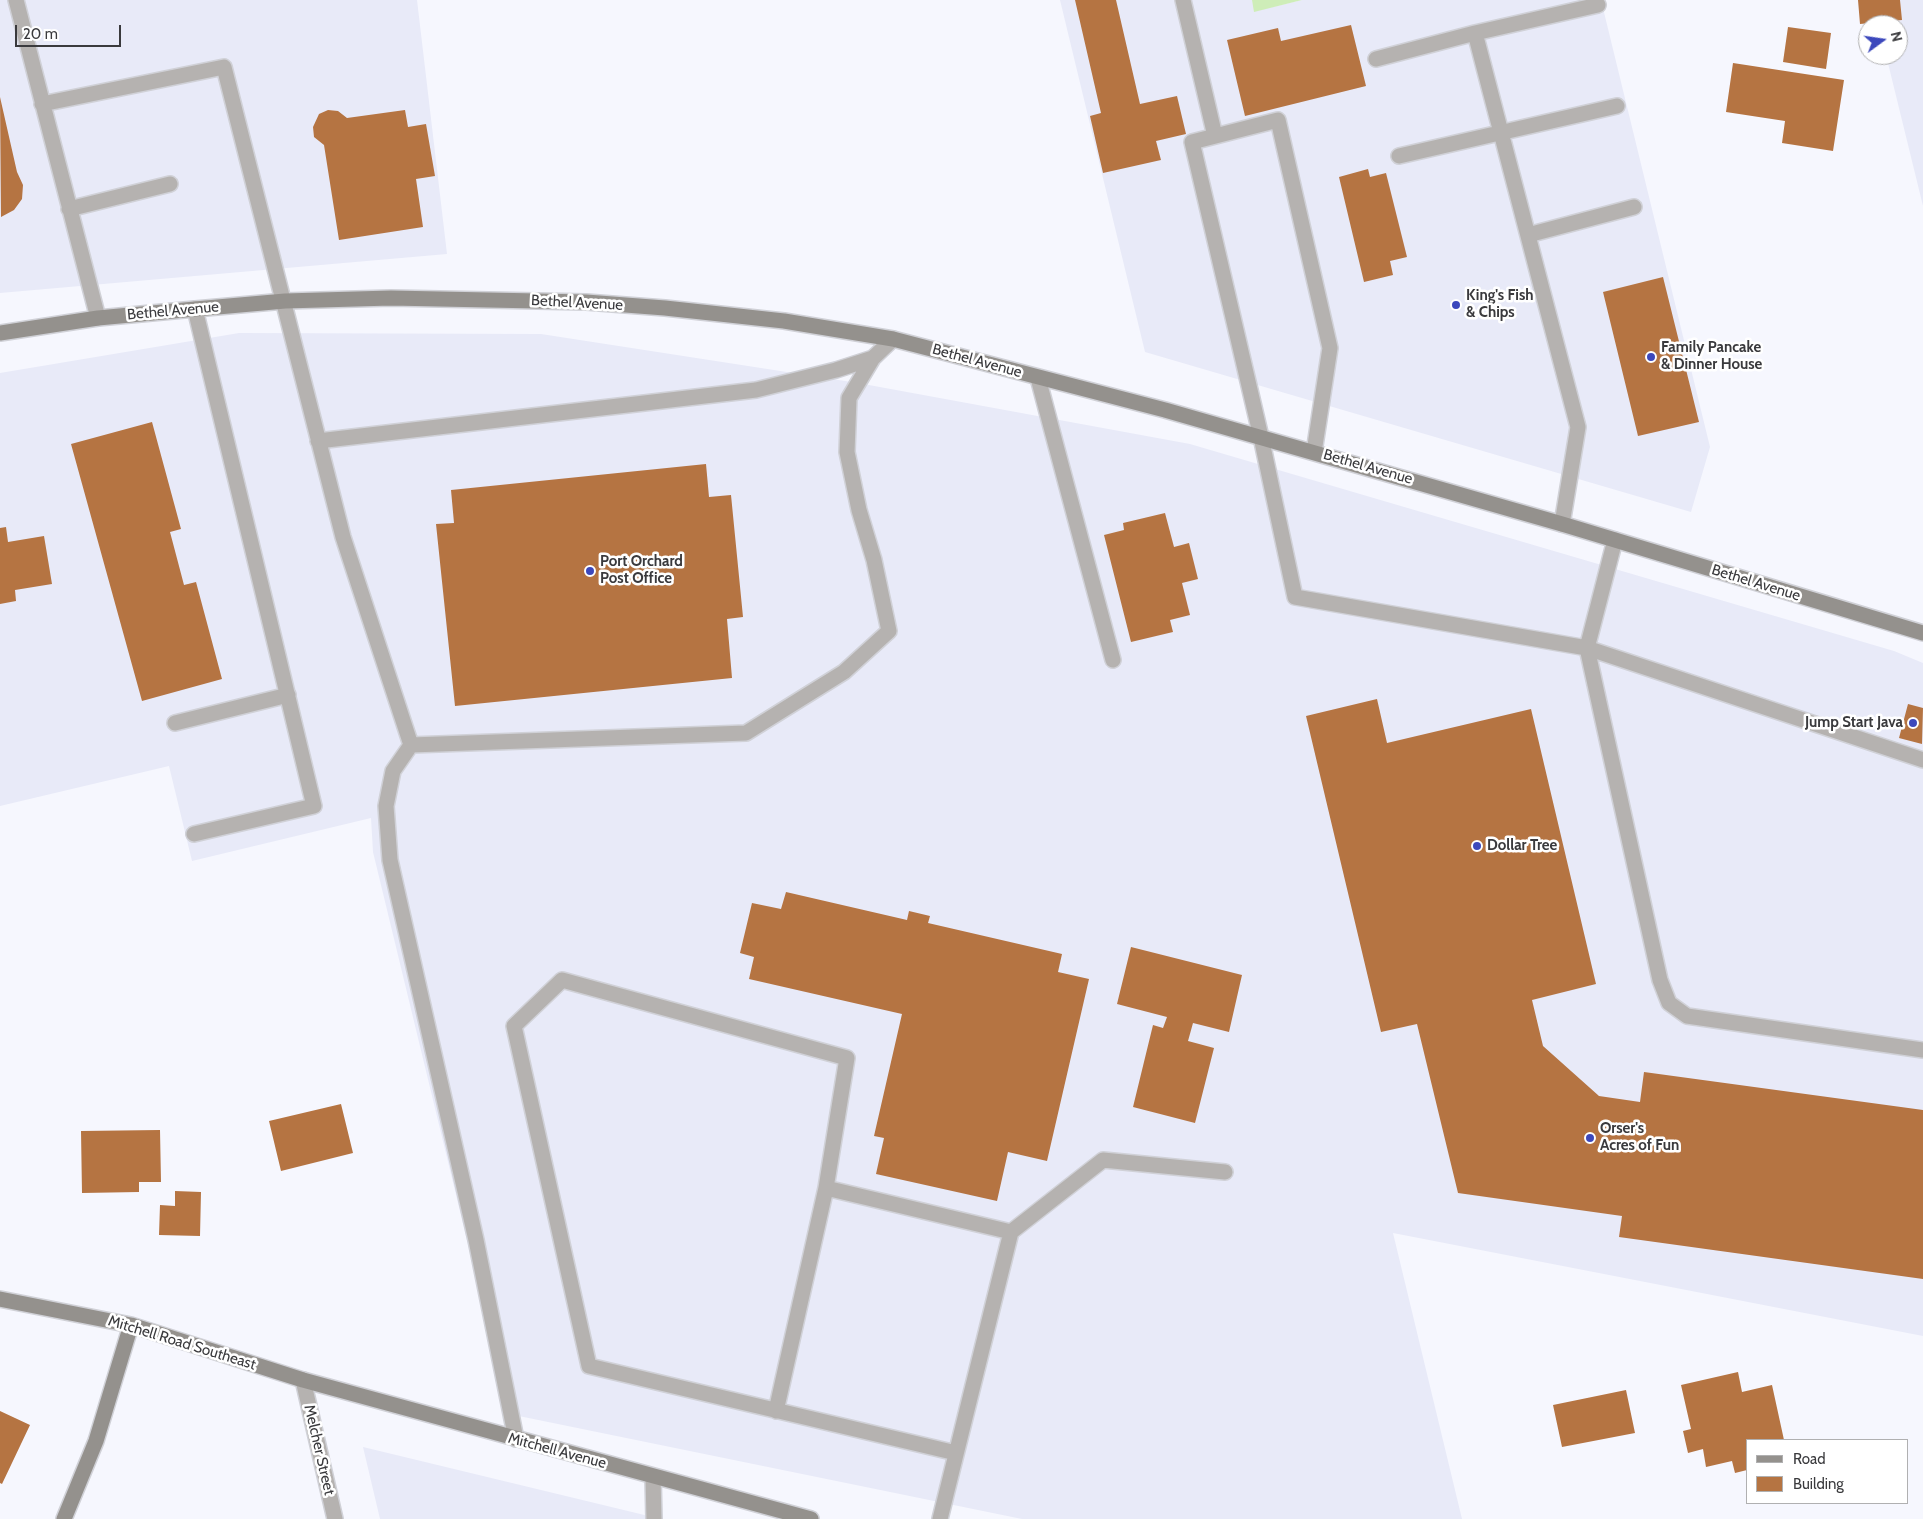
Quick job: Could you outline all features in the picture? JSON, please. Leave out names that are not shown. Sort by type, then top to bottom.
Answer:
[{"type":"main road","name":"Bethel Avenue","points":[[0,333],[98,318],[285,301],[418,298],[586,302],[728,314],[892,339],[1314,452],[1562,524],[1923,633]]},
{"type":"main road","name":"Mitchell Road Southeast","points":[[0,1299],[130,1325],[303,1380]]},
{"type":"main road","points":[[64,1519],[96,1442],[130,1325]]},
{"type":"main road","name":"Mitchell Avenue","points":[[303,1380],[811,1519]]},
{"type":"street","points":[[16,0],[98,318]]},
{"type":"street","points":[[1183,0],[1216,136]]},
{"type":"street","points":[[1376,59],[1475,33],[1598,5]]},
{"type":"street","points":[[1475,33],[1578,428],[1562,524]]},
{"type":"street","points":[[42,104],[224,67],[285,301],[318,441],[343,536],[410,745]]},
{"type":"street","points":[[1399,156],[1617,106]]},
{"type":"street","points":[[1314,452],[1330,348],[1278,120],[1192,142],[1261,437],[1295,598],[1587,648],[1923,760]]},
{"type":"street","points":[[69,209],[170,184]]},
{"type":"street","points":[[1528,235],[1634,206]]},
{"type":"street","points":[[194,834],[314,806],[195,309]]},
{"type":"street","points":[[410,745],[746,733],[844,672],[889,631],[874,560],[859,510],[847,452],[849,398],[873,358],[892,339]]},
{"type":"street","points":[[318,441],[756,390],[836,370],[873,358]]},
{"type":"street","points":[[1038,378],[1113,660]]},
{"type":"street","points":[[1615,540],[1587,648],[1658,970],[1669,1003],[1687,1016],[1923,1050]]},
{"type":"street","points":[[175,723],[288,695]]},
{"type":"street","points":[[410,745],[393,771],[386,806],[390,860],[476,1240],[516,1439]]},
{"type":"street","points":[[776,1411],[826,1188],[847,1058],[562,980],[514,1026],[589,1366],[776,1411],[956,1454]]},
{"type":"street","points":[[940,1519],[1011,1232],[1103,1160],[1225,1172]]},
{"type":"street","points":[[826,1188],[1011,1232]]},
{"type":"street","name":"Melcher Street","points":[[303,1380],[335,1519]]},
{"type":"street","points":[[653,1477],[654,1519]]},
{"type":"shaded area","points":[[0,0],[417,0],[447,254],[0,293]]},
{"type":"shaded area","points":[[1060,0],[1252,0],[1255,11],[1302,0],[1601,0],[1710,447],[1691,512],[1145,352]]},
{"type":"shaded area","points":[[1873,0],[1923,0],[1923,206],[1888,65],[1908,65],[1908,15],[1877,15]]},
{"type":"shaded area","points":[[239,333],[541,334],[858,383],[1190,444],[1894,651],[1923,663],[1923,1336],[1393,1233],[1462,1519],[1022,1519],[509,1414],[373,852],[371,818],[192,861],[169,766],[0,806],[0,373]]},
{"type":"shaded area","points":[[363,1447],[661,1519],[380,1519]]},
{"type":"green space","points":[[1252,0],[1302,0],[1254,12]]},
{"type":"building","points":[[1075,0],[1116,0],[1140,104],[1177,96],[1186,134],[1156,141],[1161,160],[1103,173],[1090,116],[1101,113]]},
{"type":"building","points":[[1858,0],[1900,0],[1902,15],[1859,15]]},
{"type":"building","points":[[1351,25],[1366,86],[1245,116],[1227,40],[1278,28],[1281,41]]},
{"type":"building","points":[[1788,27],[1831,33],[1826,69],[1783,62]]},
{"type":"building","points":[[1733,63],[1844,80],[1833,151],[1782,143],[1785,121],[1726,112]]},
{"type":"building","points":[[0,97],[17,172],[23,185],[22,199],[14,210],[1,217]]},
{"type":"building","points":[[328,110],[338,111],[347,118],[405,110],[408,127],[426,124],[435,176],[416,179],[423,227],[339,240],[324,145],[314,137],[313,127],[319,114]]},
{"type":"building","points":[[1368,169],[1370,177],[1386,173],[1407,257],[1390,261],[1393,275],[1364,282],[1339,177]]},
{"type":"building","points":[[1663,277],[1699,422],[1638,436],[1603,292]]},
{"type":"building","points":[[152,422],[181,529],[170,532],[184,585],[196,582],[222,679],[142,701],[71,444]]},
{"type":"building","name":"Port Orchard Post Office","points":[[706,464],[709,497],[731,495],[743,617],[727,619],[732,678],[455,706],[436,524],[454,523],[451,490]]},
{"type":"building","points":[[1165,513],[1174,547],[1189,543],[1198,579],[1182,583],[1190,615],[1170,620],[1173,632],[1131,642],[1104,535],[1124,530],[1123,523]]},
{"type":"building","points":[[6,527],[8,542],[44,536],[52,584],[15,590],[16,601],[0,604],[0,528]]},
{"type":"building","points":[[1377,699],[1387,743],[1531,709],[1596,984],[1532,1000],[1543,1046],[1599,1096],[1640,1102],[1644,1072],[1923,1110],[1923,1279],[1619,1237],[1622,1216],[1458,1193],[1417,1024],[1381,1032],[1306,716]]},
{"type":"building","name":"Jump Start Java","points":[[1908,704],[1923,708],[1922,744],[1899,738]]},
{"type":"building","points":[[786,892],[907,920],[909,911],[930,916],[928,923],[1062,954],[1058,972],[1089,979],[1047,1161],[1008,1152],[997,1201],[876,1174],[884,1138],[874,1136],[902,1014],[749,979],[754,957],[740,953],[752,903],[781,909]]},
{"type":"building","points":[[1131,947],[1242,975],[1229,1032],[1193,1023],[1188,1041],[1214,1048],[1195,1123],[1133,1107],[1153,1025],[1163,1028],[1167,1017],[1117,1004]]},
{"type":"building","points":[[341,1104],[353,1153],[281,1171],[269,1121]]},
{"type":"building","points":[[160,1130],[161,1182],[139,1182],[139,1192],[82,1193],[81,1131]]},
{"type":"building","points":[[175,1191],[201,1192],[200,1236],[159,1235],[160,1205],[175,1206]]},
{"type":"building","points":[[1738,1372],[1742,1392],[1772,1385],[1784,1439],[1746,1439],[1746,1470],[1735,1473],[1732,1461],[1706,1467],[1703,1449],[1688,1453],[1683,1431],[1691,1429],[1681,1385]]},
{"type":"building","points":[[1626,1390],[1635,1433],[1562,1447],[1553,1405]]},
{"type":"building","points":[[0,1411],[30,1425],[2,1484],[0,1483]]},
{"type":"place","name":"King's Fish & Chips","points":[[1456,305]]},
{"type":"place","name":"Family Pancake & Dinner House","points":[[1651,357]]},
{"type":"place","name":"Port Orchard Post Office","points":[[590,571]]},
{"type":"place","name":"Jump Start Java","points":[[1913,723]]},
{"type":"place","name":"Dollar Tree","points":[[1477,846]]},
{"type":"place","name":"Orser's Acres of Fun","points":[[1590,1138]]}]
